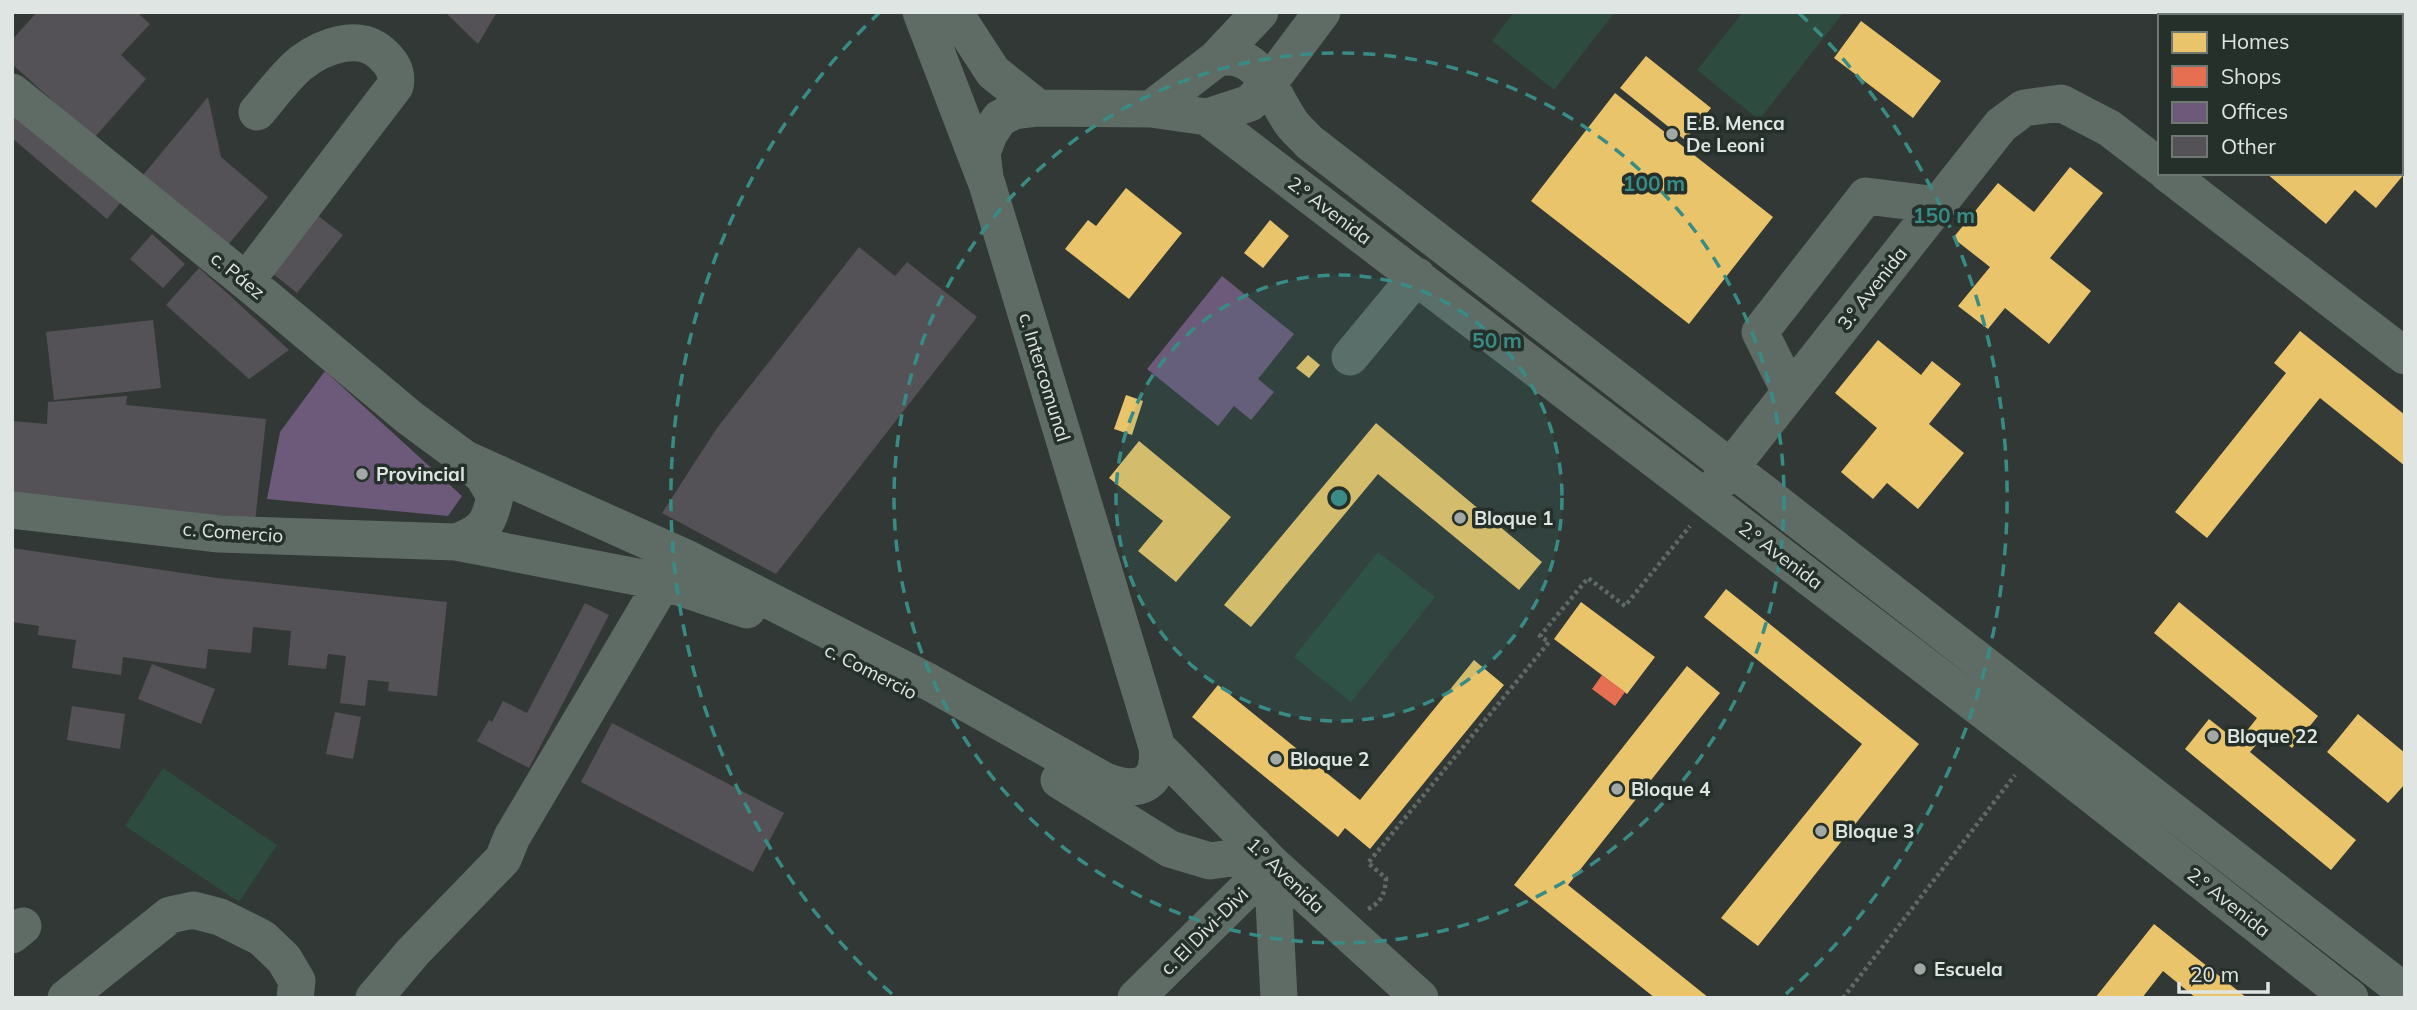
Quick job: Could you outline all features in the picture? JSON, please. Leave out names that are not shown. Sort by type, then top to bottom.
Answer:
[{"type":"street","name":"c. Intercomunal","points":[[921,12],[987,184],[1157,747]]},
{"type":"street","points":[[954,12],[993,72],[1038,108]]},
{"type":"street","points":[[1151,109],[1216,59],[1259,12]]},
{"type":"street","name":"2.° Avenida","points":[[987,184],[982,153],[989,134],[1000,118],[1014,111],[1038,108],[1151,109],[1207,117],[1250,103],[1269,83],[1322,12]]},
{"type":"street","points":[[246,281],[395,86],[397,77],[393,66],[368,45],[354,42],[326,48],[301,64],[257,112]]},
{"type":"street","points":[[1216,59],[1230,55],[1255,68],[1269,83],[1291,122],[1309,142],[2405,992]]},
{"type":"street","name":"c. Páez","points":[[12,92],[410,418],[463,458]]},
{"type":"street","name":"3.° Avenida","points":[[1708,499],[2001,125],[2024,108],[2062,103],[2109,128],[2158,165]]},
{"type":"street","name":"2.° Avenida","points":[[1207,117],[2035,750],[2350,998]]},
{"type":"street","points":[[2170,175],[2405,356]]},
{"type":"street","points":[[1790,392],[1760,332],[1857,207],[1866,196],[1938,205]]},
{"type":"street","points":[[1350,357],[1417,276]]},
{"type":"street","points":[[463,458],[688,559],[929,682],[1105,781],[1130,788]]},
{"type":"street","points":[[456,542],[475,535],[487,524],[495,496],[483,476],[463,458]]},
{"type":"street","name":"c. Comercio","points":[[12,510],[219,534],[456,542],[663,582],[755,613],[908,688],[1170,849],[1210,861],[1263,854]]},
{"type":"street","points":[[374,998],[413,952],[503,859],[512,837],[663,582]]},
{"type":"street","points":[[1088,799],[1142,786],[1158,769],[1157,747]]},
{"type":"street","name":"1.° Avenida","points":[[1157,747],[1263,854],[1420,998]]},
{"type":"street","points":[[1263,854],[1279,998]]},
{"type":"street","name":"c. El Divi-Divi","points":[[1136,998],[1263,854]]},
{"type":"street","points":[[66,998],[170,915],[192,910],[220,917],[262,938],[284,959],[296,981],[295,998]]},
{"type":"path","points":[[1325,913],[1349,914],[1378,904],[1385,891],[1386,878],[1368,863],[1549,642],[1540,636],[1588,578],[1625,606],[1708,499]]},
{"type":"path","points":[[1843,998],[2035,750]]},
{"type":"green space","points":[[1514,12],[1615,12],[1554,90],[1492,41]]},
{"type":"green space","points":[[1743,12],[1844,12],[1759,120],[1697,70]]},
{"type":"green space","points":[[1378,552],[1435,597],[1351,702],[1294,657]]},
{"type":"green space","points":[[163,768],[277,845],[239,902],[125,826]]},
{"type":"building: Homes","points":[[1861,21],[1941,81],[1913,118],[1834,58]]},
{"type":"building: Homes","points":[[1646,56],[1711,108],[1685,140],[1620,88]]},
{"type":"building: Homes","points":[[1615,93],[1773,217],[1689,324],[1531,201]]},
{"type":"building: Homes","points":[[2405,107],[2405,173],[2376,208],[2355,190],[2326,224],[2268,175],[2403,175]]},
{"type":"building: Homes","points":[[2070,167],[2103,193],[2050,258],[2091,291],[2049,344],[2005,308],[1988,329],[1958,306],[1990,267],[1953,238],[1998,183],[2034,212]]},
{"type":"building: Homes","points":[[1126,188],[1182,233],[1129,299],[1065,249],[1088,220],[1096,226]]},
{"type":"building: Homes","points":[[1270,220],[1289,236],[1263,268],[1244,253]]},
{"type":"building: Homes","points":[[2300,331],[2405,415],[2405,466],[2320,398],[2207,538],[2175,512],[2286,373],[2274,363]]},
{"type":"building: Homes","points":[[1878,340],[1921,375],[1932,361],[1961,384],[1929,424],[1964,453],[1918,509],[1887,483],[1873,499],[1841,472],[1877,428],[1835,393]]},
{"type":"building: Homes","points":[[1308,355],[1320,365],[1309,378],[1296,368]]},
{"type":"building: Homes","points":[[1126,395],[1143,401],[1132,435],[1114,429]]},
{"type":"building: Homes","name":"Bloque 1","points":[[1376,423],[1542,562],[1519,590],[1378,474],[1251,627],[1224,605]]},
{"type":"building: Homes","points":[[1139,441],[1231,517],[1176,582],[1138,551],[1163,521],[1109,478]]},
{"type":"building: Homes","name":"Bloque 3","points":[[1726,589],[1919,744],[1758,946],[1721,918],[1862,744],[1704,617]]},
{"type":"building: Homes","points":[[1581,602],[1655,657],[1627,694],[1554,639]]},
{"type":"building: Homes","name":"Bloque 22","points":[[2179,602],[2318,716],[2292,748],[2269,730],[2250,752],[2356,840],[2331,870],[2185,749],[2209,719],[2238,742],[2257,718],[2154,633]]},
{"type":"building: Homes","name":"Bloque 2","points":[[1474,660],[1504,685],[1370,849],[1345,828],[1338,837],[1192,717],[1218,685],[1360,800]]},
{"type":"building: Homes","name":"Bloque 4","points":[[1687,666],[1720,693],[1568,885],[1709,998],[1655,998],[1514,885]]},
{"type":"building: Homes","points":[[2358,714],[2405,753],[2405,784],[2388,803],[2327,752]]},
{"type":"building: Homes","points":[[2154,924],[2247,998],[2196,998],[2163,971],[2142,998],[2095,998]]},
{"type":"building: Shops","points":[[1602,675],[1625,692],[1615,706],[1592,689]]},
{"type":"building: Offices","points":[[1222,276],[1294,334],[1258,379],[1274,392],[1251,420],[1234,406],[1218,426],[1147,369]]},
{"type":"building: Offices","points":[[325,371],[462,496],[448,516],[267,499],[280,432]]},
{"type":"building: Other","points":[[37,12],[137,12],[150,24],[121,55],[146,79],[94,138],[12,64],[12,40]]},
{"type":"building: Other","points":[[445,12],[497,12],[478,44]]},
{"type":"building: Other","points":[[208,97],[221,157],[268,197],[227,246],[143,175]]},
{"type":"building: Other","points":[[12,102],[125,197],[107,219],[12,138]]},
{"type":"building: Other","points":[[317,215],[343,235],[297,293],[271,272]]},
{"type":"building: Other","points":[[152,234],[185,264],[163,288],[130,259]]},
{"type":"building: Other","points":[[859,247],[895,276],[907,262],[977,317],[776,574],[662,513],[717,428]]},
{"type":"building: Other","points":[[199,268],[289,350],[249,379],[166,305]]},
{"type":"building: Other","points":[[153,320],[161,388],[54,400],[46,332]]},
{"type":"building: Other","points":[[127,396],[126,405],[266,419],[255,522],[12,495],[12,421],[47,424],[48,402]]},
{"type":"building: Other","points":[[12,548],[217,578],[447,602],[437,696],[388,691],[389,682],[368,680],[365,706],[340,703],[346,656],[328,654],[326,669],[288,665],[291,631],[253,627],[251,653],[208,649],[206,669],[123,657],[121,675],[72,668],[76,640],[38,635],[39,626],[12,622]]},
{"type":"building: Other","points":[[585,603],[609,615],[529,768],[477,741],[489,720],[492,722],[503,701],[527,713]]},
{"type":"building: Other","points":[[152,664],[215,689],[201,724],[138,699]]},
{"type":"building: Other","points":[[72,706],[125,714],[120,749],[67,740]]},
{"type":"building: Other","points":[[335,712],[361,717],[353,759],[326,754]]},
{"type":"building: Other","points":[[612,723],[784,813],[753,872],[581,782]]},
{"type":"place","name":"E.B. Menca De Leoni","points":[[1672,134]]},
{"type":"place","name":"Provincial","points":[[362,474]]},
{"type":"place","name":"Bloque 1","points":[[1460,518]]},
{"type":"place","name":"Bloque 22","points":[[2213,736]]},
{"type":"place","name":"Bloque 2","points":[[1276,759]]},
{"type":"place","name":"Bloque 4","points":[[1617,789]]},
{"type":"place","name":"Bloque 3","points":[[1821,831]]},
{"type":"place","name":"Escuela","points":[[1920,969]]}]
